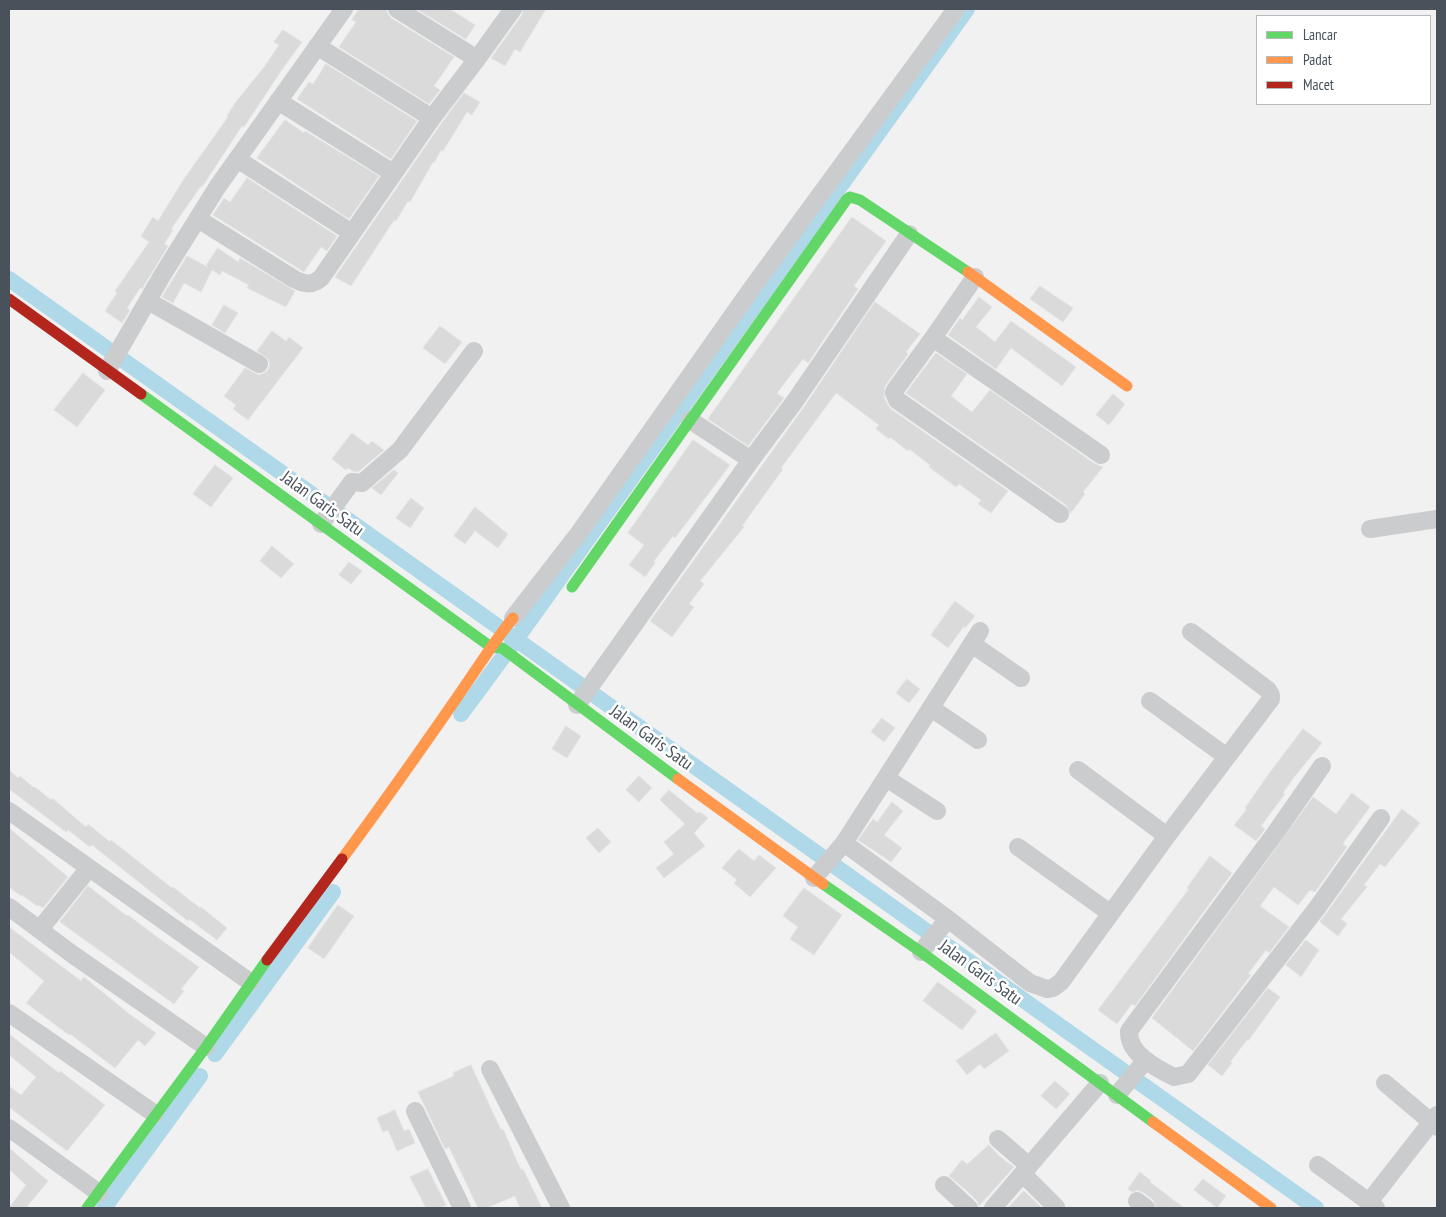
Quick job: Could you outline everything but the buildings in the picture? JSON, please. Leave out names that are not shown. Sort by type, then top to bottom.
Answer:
[{"type":"street","points":[[110,367],[163,274],[218,186],[344,9]]},
{"type":"street","points":[[397,9],[477,59]]},
{"type":"street","points":[[198,219],[294,279],[309,284],[316,282],[321,278],[432,118],[513,9]]},
{"type":"street","points":[[87,1208],[206,1047],[250,982],[383,804],[496,645],[513,618],[579,533],[752,288],[956,9]]},
{"type":"street","points":[[317,46],[432,118]]},
{"type":"street","points":[[278,101],[393,173]]},
{"type":"street","points":[[237,159],[352,233]]},
{"type":"street","points":[[572,587],[850,197],[860,200],[975,277],[1127,386]]},
{"type":"street","points":[[580,702],[751,460],[795,401],[909,234]]},
{"type":"street","points":[[975,277],[894,394],[897,400],[1060,514]]},
{"type":"street","name":"Jalan Garis Satu","points":[[9,299],[110,367],[321,524],[580,702],[924,950],[1100,1083],[1119,1092],[1271,1208]]},
{"type":"street","points":[[148,301],[258,364]]},
{"type":"street","points":[[933,338],[1100,455]]},
{"type":"street","points":[[321,524],[352,482],[362,483],[400,450],[474,351]]},
{"type":"street","points":[[690,420],[751,460]]},
{"type":"street","points":[[1370,529],[1437,519]]},
{"type":"street","points":[[841,847],[1030,983],[1047,990],[1053,988],[1061,982],[1167,836],[1271,699],[1268,690],[1191,632]]},
{"type":"street","points":[[818,875],[841,847],[976,638],[1021,678]]},
{"type":"street","points":[[1150,701],[1226,757]]},
{"type":"street","points":[[931,708],[978,740]]},
{"type":"street","points":[[1322,766],[1276,832],[1129,1031],[1130,1044],[1142,1065],[1174,1077],[1188,1074],[1316,908],[1381,818]]},
{"type":"street","points":[[1078,770],[1167,836]]},
{"type":"street","points":[[886,778],[936,811]]},
{"type":"street","points":[[9,812],[250,982]]},
{"type":"street","points":[[1018,847],[1110,913]]},
{"type":"street","points":[[40,929],[89,868]]},
{"type":"street","points":[[9,907],[72,954],[206,1047]]},
{"type":"street","points":[[924,950],[945,922]]},
{"type":"street","points":[[9,1013],[155,1114]]},
{"type":"street","points":[[1119,1092],[1142,1065]]},
{"type":"street","points":[[490,1069],[561,1208]]},
{"type":"street","points":[[993,1208],[1100,1083]]},
{"type":"street","points":[[1318,1164],[1373,1205],[1435,1121],[1386,1083]]},
{"type":"street","points":[[415,1112],[462,1208]]},
{"type":"street","points":[[9,1128],[99,1193]]},
{"type":"street","points":[[998,1139],[1056,1207]]},
{"type":"street","points":[[944,1185],[970,1208]]},
{"type":"waterway","points":[[461,714],[967,9]]},
{"type":"waterway","points":[[9,279],[1316,1208]]},
{"type":"waterway","points":[[215,1054],[333,892]]},
{"type":"waterway","points":[[104,1208],[200,1076]]},
{"type":"traffic: fast","points":[[572,587],[847,199],[850,197],[860,200],[968,272]]},
{"type":"traffic: fast","points":[[141,394],[491,647],[502,648],[678,779]]},
{"type":"traffic: fast","points":[[823,884],[921,952],[1153,1122]]},
{"type":"traffic: fast","points":[[87,1208],[206,1047],[267,960]]},
{"type":"traffic: slow","points":[[968,272],[1127,386]]},
{"type":"traffic: slow","points":[[342,859],[513,618]]},
{"type":"traffic: slow","points":[[678,779],[823,884]]},
{"type":"traffic: slow","points":[[1153,1122],[1271,1208]]},
{"type":"traffic: jam","points":[[9,299],[141,394]]},
{"type":"traffic: jam","points":[[267,960],[342,859]]}]
